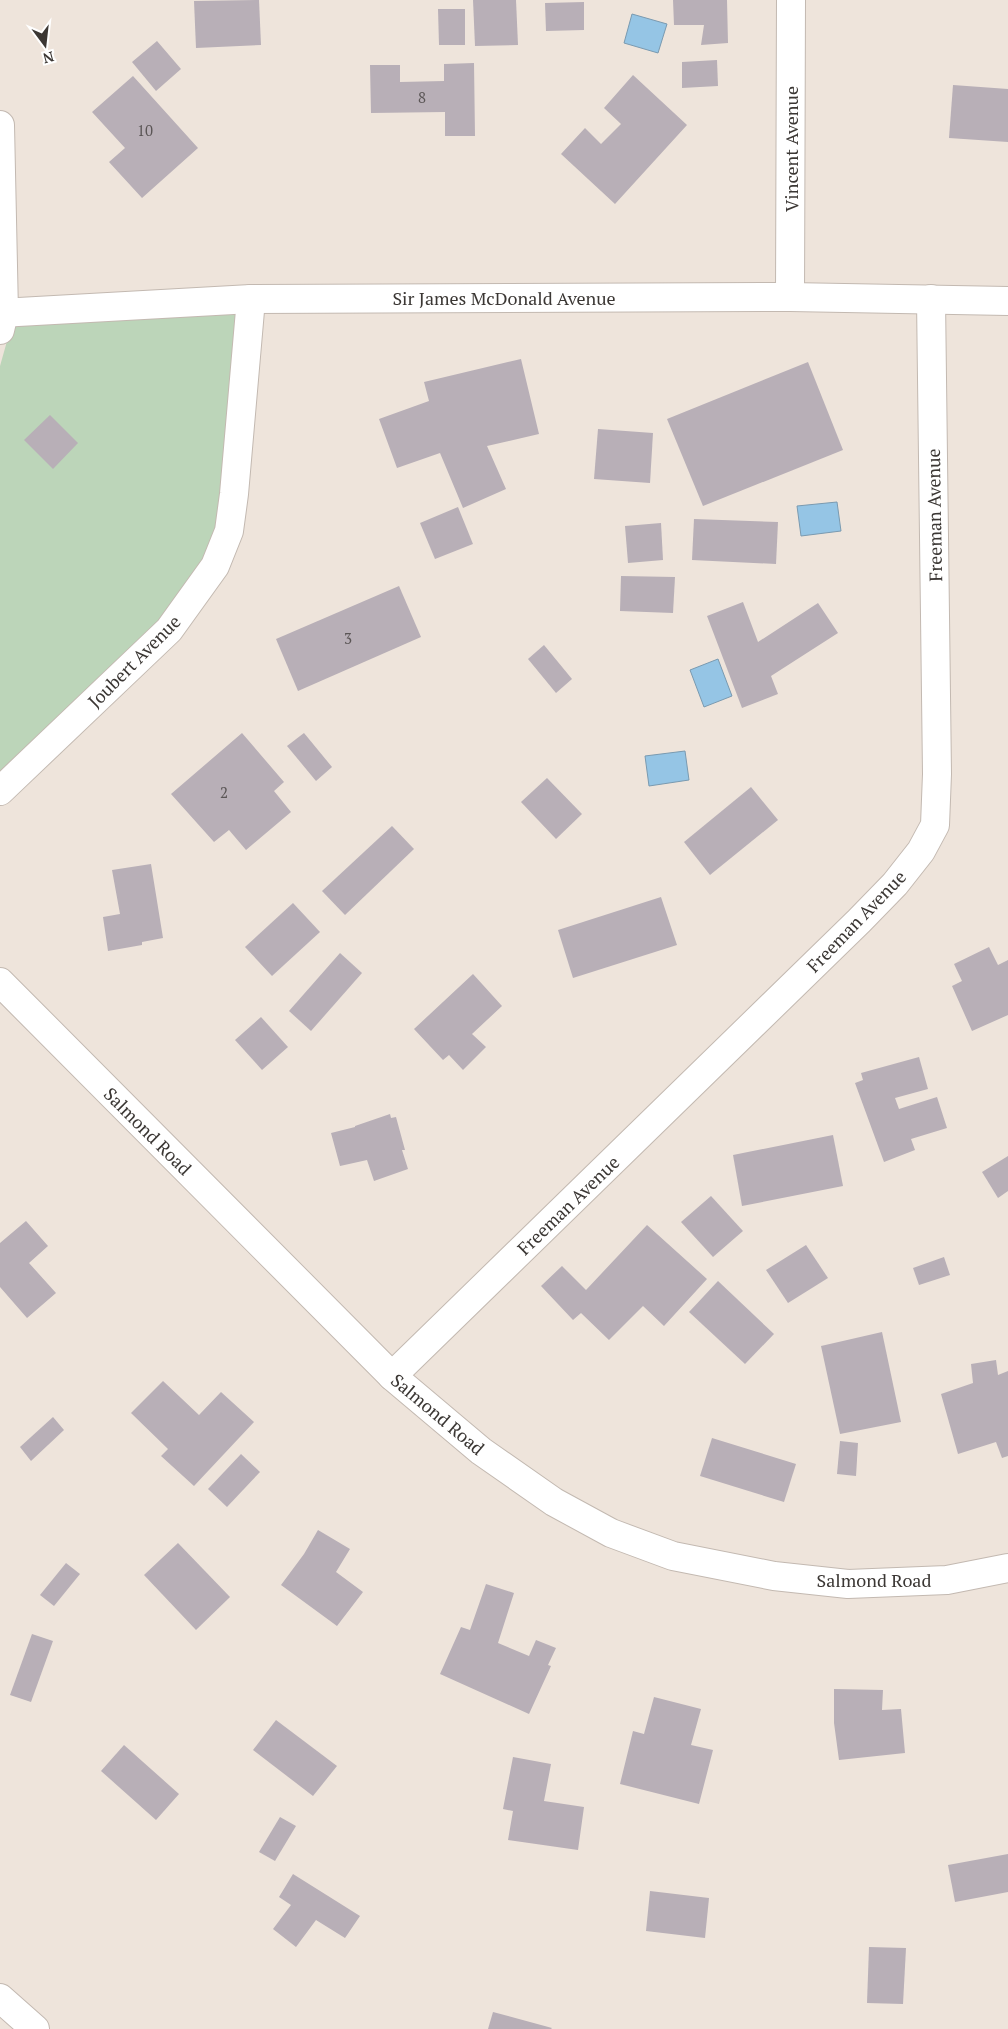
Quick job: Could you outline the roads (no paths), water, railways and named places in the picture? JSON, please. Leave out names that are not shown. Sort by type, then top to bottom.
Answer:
[{"type":"street","name":"Vincent Avenue","points":[[790,297],[791,0]]},
{"type":"street","points":[[0,125],[2,318]]},
{"type":"street","name":"Sir James McDonald Avenue","points":[[2,318],[251,299],[790,297],[1008,301]]},
{"type":"street","name":"Joubert Avenue","points":[[0,792],[170,630],[215,566],[228,531],[251,299]]},
{"type":"street","name":"Freeman Avenue","points":[[392,1376],[859,921],[895,884],[921,851],[935,825],[937,774],[931,299]]},
{"type":"street","name":"Salmond Road","points":[[0,982],[392,1376],[481,1451],[554,1502],[611,1533],[673,1556],[774,1576],[848,1584],[947,1580],[1008,1568]]},
{"type":"street","points":[[0,1998],[36,2029]]},
{"type":"water","points":[[632,14],[667,24],[658,53],[624,43]]},
{"type":"water","points":[[837,502],[841,531],[801,536],[797,506]]},
{"type":"water","points":[[718,659],[732,696],[704,707],[690,670]]},
{"type":"water","points":[[685,751],[689,780],[649,786],[645,756]]}]
